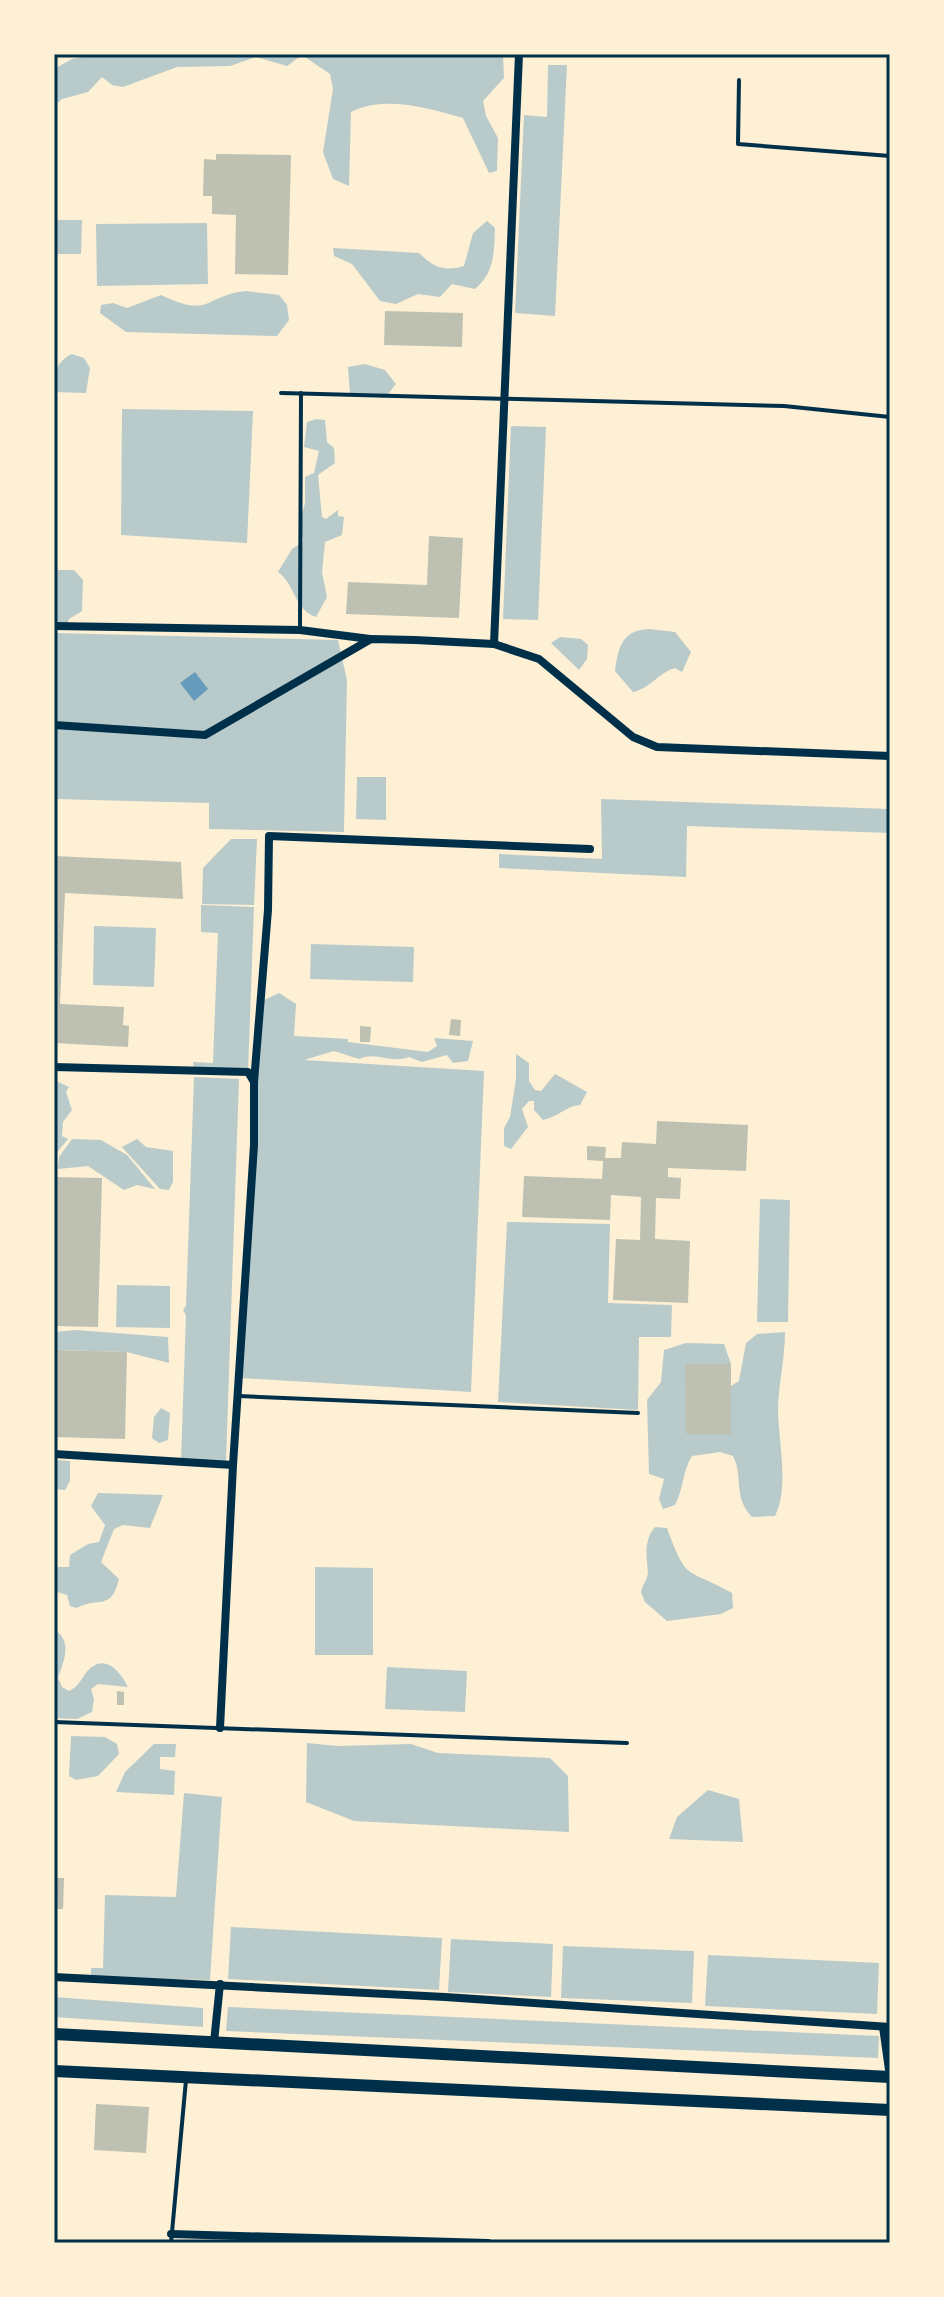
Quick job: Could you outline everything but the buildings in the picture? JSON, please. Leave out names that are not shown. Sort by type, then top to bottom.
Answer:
[{"type":"highway","points":[[54,2034],[890,2077]]},
{"type":"highway","points":[[54,2071],[890,2110]]},
{"type":"street","points":[[494,644],[519,54]]},
{"type":"street","points":[[54,626],[300,630],[371,639],[494,644],[539,659],[633,737],[657,747],[890,756]]},
{"type":"street","points":[[54,725],[205,735],[225,727],[371,639]]},
{"type":"street","points":[[220,1728],[254,1145],[254,1082],[268,910],[269,836],[590,849]]},
{"type":"street","points":[[54,1067],[248,1072],[254,1082]]},
{"type":"street","points":[[54,1454],[233,1465]]},
{"type":"street","points":[[54,1977],[220,1984],[887,2027],[890,2077]]},
{"type":"street","points":[[214,2042],[220,1984]]},
{"type":"street","points":[[171,2238],[488,2243]]},
{"type":"lane","points":[[739,80],[738,144],[890,156]]},
{"type":"lane","points":[[281,393],[784,406],[890,417]]},
{"type":"lane","points":[[300,630],[301,393]]},
{"type":"lane","points":[[239,1396],[638,1413]]},
{"type":"lane","points":[[54,1722],[627,1743]]},
{"type":"lane","points":[[171,2238],[186,2078]]},
{"type":"shaded area","points":[[96,54],[503,54],[504,78],[483,101],[486,116],[498,138],[497,171],[489,173],[463,118],[406,105],[378,104],[351,112],[349,186],[333,179],[323,152],[333,89],[330,74],[302,55],[287,66],[256,57],[230,66],[177,67],[123,87],[112,85],[102,77],[88,92],[62,99],[54,106],[54,69],[72,59]]},
{"type":"shaded area","points":[[548,65],[567,65],[555,316],[515,313],[524,115],[547,117]]},
{"type":"shaded area","points":[[54,220],[82,220],[81,254],[54,254]]},
{"type":"shaded area","points":[[487,221],[495,228],[494,253],[490,269],[475,289],[452,284],[440,297],[418,294],[396,304],[380,301],[352,264],[334,256],[333,248],[419,253],[439,267],[457,268],[464,266],[473,233]]},
{"type":"shaded area","points":[[207,223],[208,284],[97,286],[96,224]]},
{"type":"shaded area","points":[[246,291],[279,295],[287,305],[289,320],[277,336],[126,332],[100,313],[101,305],[113,303],[127,308],[161,295],[199,306]]},
{"type":"shaded area","points":[[72,354],[84,358],[90,368],[86,393],[54,392],[57,370],[62,361]]},
{"type":"shaded area","points":[[365,364],[385,370],[396,384],[385,398],[350,394],[348,367]]},
{"type":"shaded area","points":[[122,409],[253,411],[247,543],[121,535]]},
{"type":"shaded area","points":[[325,420],[327,442],[334,448],[335,463],[318,475],[322,517],[326,519],[338,510],[338,516],[344,517],[342,535],[325,542],[322,572],[327,597],[316,617],[303,609],[278,572],[292,549],[303,542],[300,523],[305,503],[305,477],[314,473],[319,451],[304,447],[307,422]]},
{"type":"shaded area","points":[[511,426],[546,427],[538,620],[503,619]]},
{"type":"shaded area","points":[[54,570],[74,570],[83,580],[82,611],[69,619],[67,626],[54,626]]},
{"type":"shaded area","points":[[649,629],[675,632],[691,652],[682,672],[675,668],[669,670],[633,692],[615,671],[618,655],[627,637]]},
{"type":"shaded area","points":[[54,633],[338,640],[347,680],[344,832],[209,829],[209,803],[54,799]]},
{"type":"shaded area","points":[[560,637],[581,639],[588,645],[587,659],[579,670],[551,643]]},
{"type":"shaded area","points":[[357,777],[386,777],[386,820],[356,819]]},
{"type":"shaded area","points":[[601,799],[889,809],[890,833],[687,826],[686,877],[499,868],[499,854],[602,859]]},
{"type":"shaded area","points":[[231,839],[257,839],[254,905],[202,904],[203,868]]},
{"type":"shaded area","points":[[201,905],[254,907],[248,1072],[194,1070],[193,1062],[213,1063],[218,933],[201,932]]},
{"type":"shaded area","points":[[94,926],[156,928],[154,987],[93,985]]},
{"type":"shaded area","points":[[311,944],[414,947],[413,982],[310,979]]},
{"type":"shaded area","points":[[279,993],[296,1004],[294,1036],[348,1039],[348,1042],[428,1052],[437,1046],[434,1038],[473,1041],[468,1061],[453,1063],[447,1055],[422,1062],[409,1057],[371,1056],[359,1059],[334,1051],[304,1060],[484,1071],[471,1392],[241,1378],[255,1020],[262,1001]]},
{"type":"shaded area","points":[[516,1054],[529,1063],[529,1081],[535,1090],[541,1091],[555,1074],[587,1092],[580,1105],[543,1120],[534,1110],[534,1101],[529,1101],[522,1109],[528,1127],[511,1149],[504,1146],[504,1128],[510,1117]]},
{"type":"shaded area","points":[[194,1077],[239,1079],[226,1461],[181,1460],[186,1315],[183,1310],[186,1306]]},
{"type":"shaded area","points":[[54,1080],[69,1087],[66,1092],[72,1110],[63,1122],[62,1136],[68,1139],[54,1156]]},
{"type":"shaded area","points":[[72,1139],[101,1140],[127,1155],[155,1189],[137,1185],[124,1190],[88,1166],[58,1169],[59,1157]]},
{"type":"shaded area","points":[[137,1139],[146,1147],[173,1151],[173,1182],[169,1190],[160,1189],[122,1147]]},
{"type":"shaded area","points":[[760,1199],[790,1200],[788,1322],[757,1322]]},
{"type":"shaded area","points":[[507,1222],[610,1224],[608,1303],[672,1305],[671,1337],[639,1337],[638,1410],[498,1402]]},
{"type":"shaded area","points":[[117,1285],[170,1286],[170,1328],[116,1327]]},
{"type":"shaded area","points":[[76,1330],[168,1337],[169,1363],[127,1352],[54,1350],[54,1332]]},
{"type":"shaded area","points":[[785,1332],[778,1412],[782,1493],[775,1516],[752,1517],[742,1502],[733,1456],[720,1452],[692,1456],[675,1505],[663,1509],[659,1499],[664,1479],[649,1474],[647,1400],[661,1382],[664,1350],[686,1343],[724,1344],[731,1364],[686,1365],[686,1433],[731,1434],[731,1386],[739,1381],[746,1343],[757,1334]]},
{"type":"shaded area","points":[[161,1408],[170,1413],[168,1440],[159,1443],[152,1438],[154,1417]]},
{"type":"shaded area","points":[[54,1460],[70,1461],[70,1481],[65,1490],[54,1489]]},
{"type":"shaded area","points":[[98,1493],[163,1495],[150,1528],[123,1525],[114,1529],[101,1562],[119,1579],[112,1596],[108,1600],[77,1608],[70,1606],[67,1595],[54,1591],[54,1567],[69,1567],[70,1555],[88,1544],[99,1542],[105,1525],[91,1506]]},
{"type":"shaded area","points":[[655,1527],[667,1528],[684,1566],[696,1576],[732,1593],[733,1608],[721,1614],[667,1621],[645,1602],[641,1592],[648,1573],[647,1543]]},
{"type":"shaded area","points":[[315,1567],[373,1568],[373,1655],[315,1655]]},
{"type":"shaded area","points":[[54,1629],[65,1645],[58,1678],[62,1687],[69,1691],[92,1667],[104,1663],[118,1672],[128,1687],[98,1684],[91,1689],[94,1699],[92,1712],[77,1719],[54,1718]]},
{"type":"shaded area","points":[[387,1667],[467,1671],[465,1712],[385,1709]]},
{"type":"shaded area","points":[[71,1736],[105,1737],[117,1744],[119,1754],[98,1776],[76,1780],[69,1776]]},
{"type":"shaded area","points":[[307,1743],[338,1746],[411,1744],[438,1753],[550,1758],[568,1776],[569,1832],[354,1821],[306,1802]]},
{"type":"shaded area","points":[[154,1744],[176,1744],[175,1757],[160,1757],[160,1769],[175,1771],[174,1795],[116,1792],[125,1772]]},
{"type":"shaded area","points":[[708,1790],[739,1799],[743,1842],[669,1839],[677,1817]]},
{"type":"shaded area","points":[[184,1793],[222,1797],[210,1980],[91,1977],[91,1968],[103,1968],[105,1895],[176,1897]]},
{"type":"shaded area","points":[[231,1927],[442,1938],[439,1990],[228,1979]]},
{"type":"shaded area","points":[[451,1939],[553,1944],[551,1997],[448,1992]]},
{"type":"shaded area","points":[[563,1946],[694,1951],[692,2003],[561,1998]]},
{"type":"shaded area","points":[[708,1955],[879,1963],[877,2014],[705,2006]]},
{"type":"shaded area","points":[[54,1997],[203,2008],[203,2027],[54,2017]]},
{"type":"shaded area","points":[[228,2007],[879,2036],[878,2058],[226,2031]]},
{"type":"water","points":[[195,672],[208,689],[194,701],[180,683]]},
{"type":"tram line","points":[[54,56],[63,54]]}]
